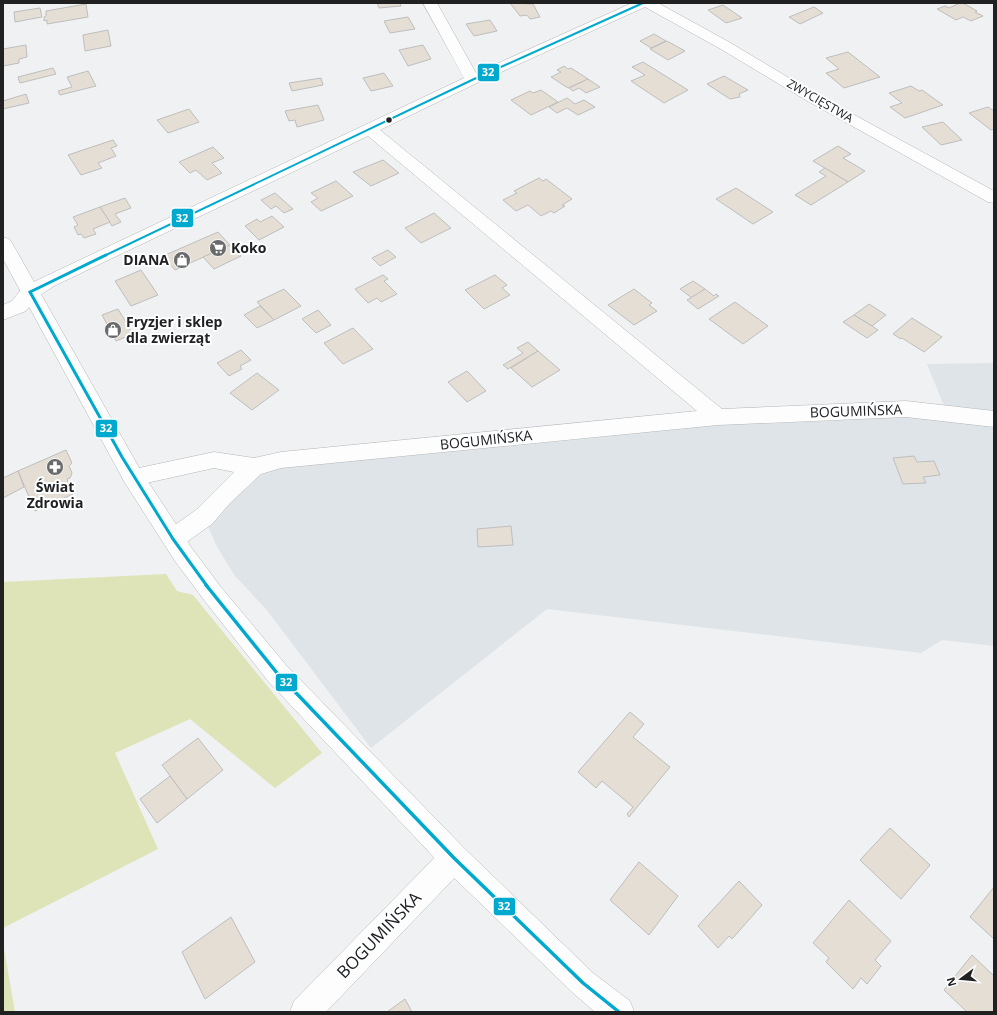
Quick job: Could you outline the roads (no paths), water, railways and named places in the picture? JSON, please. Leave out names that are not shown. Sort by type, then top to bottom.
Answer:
[{"type":"street","points":[[430,3],[472,80]]},
{"type":"street","points":[[3,313],[20,306],[30,292],[48,282],[370,130],[472,80],[643,3]]},
{"type":"street","name":"ZWYCIĘSTWA","points":[[648,3],[724,45],[809,96],[994,198]]},
{"type":"street","points":[[370,130],[718,417]]},
{"type":"street","points":[[3,242],[133,477],[201,579],[277,673],[454,858],[582,983],[620,1012]]},
{"type":"street","name":"BOGUMIŃSKA","points":[[133,477],[214,460],[254,467],[281,460],[718,417],[906,409],[994,419]]},
{"type":"street","name":"BOGUMIŃSKA","points":[[173,539],[204,517],[222,496],[254,467]]},
{"type":"street","name":"BOGUMIŃSKA","points":[[305,1012],[454,858]]},
{"type":"place","name":"Koko","points":[[218,248]]},
{"type":"place","name":"DIANA","points":[[182,260]]},
{"type":"place","name":"Fryzjer i sklep dla zwierząt","points":[[113,330]]},
{"type":"place","name":"Świat Zdrowia","points":[[55,467]]}]
